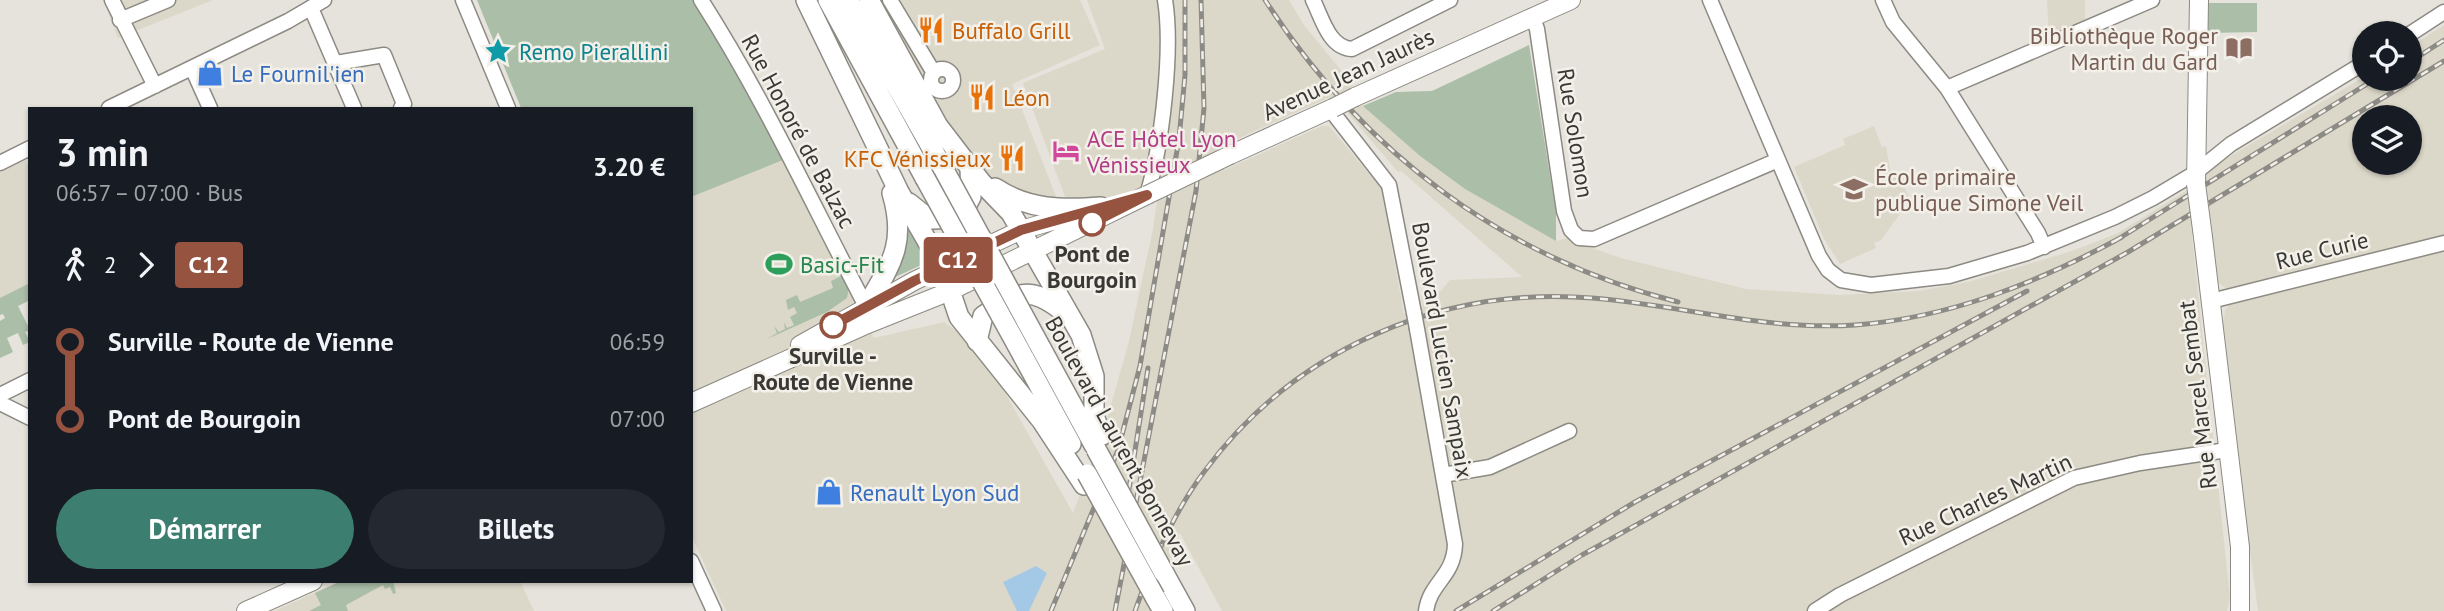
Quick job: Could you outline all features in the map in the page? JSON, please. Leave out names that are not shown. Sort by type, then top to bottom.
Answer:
[{"type":"highway","points":[[806,0],[899,192],[942,267],[948,292],[959,317],[1086,479]]},
{"type":"highway","name":"Boulevard Laurent Bonnevay","points":[[828,0],[1023,356],[1156,607]]},
{"type":"highway","name":"Boulevard Laurent Bonnevay","points":[[848,0],[1041,348],[1099,442],[1124,500],[1185,611]]},
{"type":"highway","points":[[869,0],[950,144],[1006,207],[1071,317],[1091,363],[1094,415],[1099,442]]},
{"type":"highway","points":[[870,314],[899,242],[896,205],[880,152]]},
{"type":"highway","points":[[899,192],[923,216],[936,220],[948,218],[968,204],[972,191],[970,168]]},
{"type":"highway","points":[[970,168],[1002,192],[1031,204],[1064,210],[1101,207]]},
{"type":"highway","points":[[977,341],[983,316],[999,305],[1026,294],[1043,295],[1071,317]]},
{"type":"main road","name":"Avenue Jean Jaurès","points":[[1147,195],[1532,16],[1549,4],[1571,0]]},
{"type":"main road","name":"Rue Marcel Sembat","points":[[2199,0],[2195,178],[2239,547],[2240,611]]},
{"type":"main road","points":[[870,314],[948,292],[1147,195]]},
{"type":"main road","points":[[693,402],[765,369],[870,314],[942,267],[1021,230],[1147,195]]},
{"type":"main road","points":[[246,611],[309,583]]},
{"type":"street","points":[[112,0],[155,86]]},
{"type":"street","points":[[120,20],[168,0]]},
{"type":"street","points":[[463,0],[508,107]]},
{"type":"street","name":"Rue Honoré de Balzac","points":[[701,0],[769,114],[802,185],[870,314]]},
{"type":"street","points":[[890,0],[934,74],[946,70],[953,78],[949,89],[938,90],[936,111],[950,144]]},
{"type":"street","points":[[1147,195],[1159,146],[1168,29],[1165,0]]},
{"type":"street","points":[[1313,0],[1332,39],[1344,49],[1352,49],[1450,0]]},
{"type":"street","points":[[1710,0],[1824,264],[1832,274],[1846,282],[1871,285],[1950,276],[2044,247],[2115,217],[2195,178],[2220,152],[2352,70]]},
{"type":"street","points":[[1883,0],[1894,22],[1947,88],[2038,233],[2044,247]]},
{"type":"street","points":[[1947,88],[2152,0]]},
{"type":"street","points":[[111,107],[317,4],[354,107]]},
{"type":"street","points":[[2422,26],[2444,12]]},
{"type":"street","name":"Rue Solomon","points":[[1532,16],[1537,29],[1564,211],[1574,235],[1584,240],[1594,239],[1778,160]]},
{"type":"street","points":[[336,62],[384,55],[404,104],[402,107]]},
{"type":"street","points":[[192,68],[209,107]]},
{"type":"street","name":"Boulevard Lucien Sampaix","points":[[1331,108],[1389,185],[1414,313],[1455,544],[1454,561],[1432,593],[1426,611]]},
{"type":"street","points":[[0,163],[28,149]]},
{"type":"street","name":"Rue Curie","points":[[2211,301],[2444,243]]},
{"type":"street","points":[[0,395],[28,381]]},
{"type":"street","points":[[0,403],[28,417]]},
{"type":"street","points":[[1443,475],[1490,467],[1569,431]]},
{"type":"street","name":"Rue Charles Martin","points":[[1815,611],[1840,595],[2074,478],[2140,463],[2227,450]]},
{"type":"street","points":[[693,565],[714,611]]},
{"type":"shaded area","points":[[103,0],[213,0],[118,38]]},
{"type":"shaded area","points":[[877,0],[1080,0],[1100,45],[1012,84],[1057,199],[1040,198],[1000,183],[981,168],[946,120]]},
{"type":"shaded area","points":[[1087,0],[1289,0],[1304,25],[1353,85],[1351,90],[1359,102],[1420,156],[1465,189],[1556,241],[1571,237],[1572,244],[1579,247],[1583,245],[1621,258],[1746,289],[1839,295],[1918,291],[1968,282],[2072,251],[2118,233],[2189,189],[2217,164],[2352,84],[2352,91],[2422,91],[2422,39],[2444,25],[2444,237],[2229,291],[2218,282],[2211,230],[2197,229],[2192,236],[2230,598],[2227,611],[1222,611],[1180,533],[1150,611],[726,611],[693,539],[693,196],[783,160],[874,338],[944,322],[958,332],[1000,384],[1073,513],[1105,426],[1129,341],[1153,229],[1160,180],[1103,202],[1068,205],[1023,83],[1105,49]],"holes":[[[1330,97],[1346,111],[1398,172],[1401,171],[1522,277],[1450,280],[1440,292],[1421,296],[1423,308],[1404,314],[1381,188],[1329,126],[1322,126],[1224,170],[1224,145]]]},
{"type":"shaded area","points":[[2047,0],[2085,0],[2085,23],[2049,38]]},
{"type":"shaded area","name":"École primaire publique Simone Veil","points":[[1874,126],[1882,147],[1886,146],[1891,176],[1899,174],[1910,200],[1881,240],[1874,243],[1876,248],[1840,264],[1824,239],[1794,167],[1845,145],[1843,139]]},
{"type":"shaded area","points":[[25,160],[28,165],[28,301],[0,315],[0,172]]},
{"type":"shaded area","points":[[2444,248],[2444,611],[2258,611],[2229,396],[2223,325],[2225,310],[2232,301]]},
{"type":"shaded area","points":[[337,583],[521,583],[534,611],[274,611]]},
{"type":"green space","points":[[477,0],[694,0],[733,62],[783,160],[693,196],[693,107],[521,107]]},
{"type":"green space","points":[[2208,3],[2257,3],[2257,32],[2208,33]]},
{"type":"green space","points":[[1529,45],[1556,213],[1556,241],[1465,189],[1420,156],[1363,106],[1396,92],[1432,91]]},
{"type":"green space","points":[[903,212],[927,243],[947,253],[889,280]]},
{"type":"green space","points":[[843,275],[849,287],[847,298],[827,312],[767,339],[777,333],[774,326],[779,332],[785,329],[784,322],[787,328],[794,325],[790,317],[797,313],[794,307],[788,310],[786,300],[797,295],[800,302],[833,288],[831,281]]},
{"type":"green space","points":[[28,284],[28,301],[18,306],[28,326],[28,331],[25,332],[28,343],[23,345],[18,333],[7,338],[13,352],[0,358],[0,321],[5,318],[3,314],[0,315],[0,298]]},
{"type":"green space","points":[[337,583],[394,583],[396,593],[393,594],[390,587],[385,589],[383,585],[346,605],[348,611],[309,611],[321,605],[315,593]]},
{"type":"water","points":[[1036,566],[1047,573],[1029,611],[1017,611],[1003,582]]},
{"type":"railway","points":[[1051,611],[1118,450],[1140,366],[1179,139],[1185,75],[1185,0]]},
{"type":"railway","points":[[1115,611],[1196,191],[1204,108],[1201,0]]},
{"type":"railway","points":[[1265,0],[1304,55],[1347,105],[1393,151],[1443,192],[1496,227],[1553,257],[1614,282],[1678,302]]},
{"type":"railway","points":[[2422,54],[2444,40]]},
{"type":"railway","points":[[1493,611],[1582,555],[2128,252],[2444,61]]},
{"type":"railway","points":[[2115,241],[2356,91]]},
{"type":"railway","points":[[1135,611],[1173,521],[1204,472],[1240,429],[1281,391],[1327,360],[1375,334],[1427,315],[1480,303],[1536,297],[1625,301],[1788,324],[1822,326],[1890,321],[1925,315],[1993,295],[2059,269],[2122,237]]},
{"type":"railway","points":[[1456,611],[1635,502],[2027,291]]},
{"type":"railway","points":[[1129,489],[1148,368]]},
{"type":"bus line","name":"C12","points":[[833,325],[914,281],[1021,230],[1147,195],[1092,223]]},
{"type":"place","name":"Buffalo Grill","points":[[931,30]]},
{"type":"place","name":"Bibliothèque Roger Martin du Gard","points":[[2239,48]]},
{"type":"place","name":"Remo Pierallini","points":[[498,51]]},
{"type":"place","name":"Le Fournil'ien","points":[[210,73]]},
{"type":"place","name":"Léon","points":[[982,97]]},
{"type":"place","name":"ACE Hôtel Lyon Vénissieux","points":[[1066,151]]},
{"type":"place","name":"KFC Vénissieux","points":[[1012,158]]},
{"type":"place","name":"École primaire publique Simone Veil","points":[[1854,189]]},
{"type":"place","name":"Pont de Bourgoin","points":[[1092,223]]},
{"type":"place","name":"Basic-Fit","points":[[779,264]]},
{"type":"place","name":"Surville - Route de Vienne","points":[[833,325]]},
{"type":"place","name":"Renault Lyon Sud","points":[[829,492]]}]
